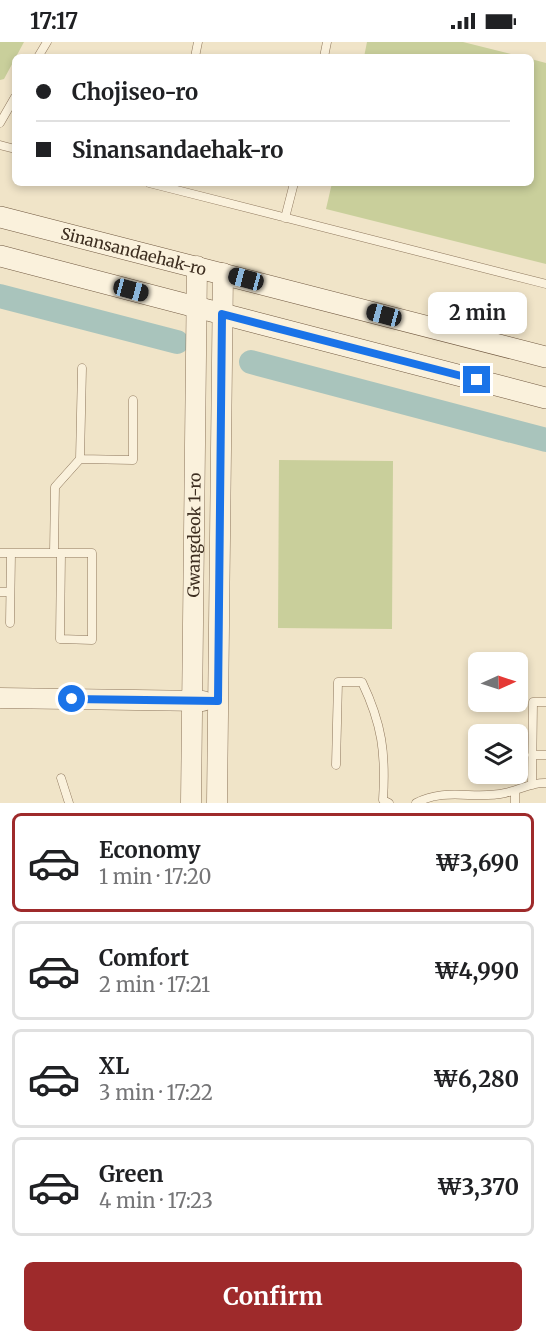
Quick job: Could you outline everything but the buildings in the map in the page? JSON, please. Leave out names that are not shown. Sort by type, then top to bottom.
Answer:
[{"type":"main road","name":"Sinansandaehak-ro","points":[[0,217],[546,357]]},
{"type":"main road","points":[[0,256],[546,398]]},
{"type":"street","name":"Gwangdeok 1-ro","points":[[191,803],[197,266]]},
{"type":"street","name":"Gwangdeok 1-ro","points":[[217,803],[223,273]]},
{"type":"street","points":[[0,698],[218,701]]},
{"type":"lane","points":[[0,123],[12,102]]},
{"type":"lane","points":[[170,186],[285,218],[546,284]]},
{"type":"lane","points":[[285,218],[293,186]]},
{"type":"lane","points":[[0,553],[57,553],[92,553],[92,640],[60,639],[57,553],[55,487],[80,459],[82,369]]},
{"type":"lane","points":[[80,459],[133,460],[133,400]]},
{"type":"lane","points":[[10,623],[11,553]]},
{"type":"lane","points":[[0,592],[10,592]]},
{"type":"lane","points":[[336,765],[338,682],[362,682],[376,712],[385,762],[383,800],[389,803]]},
{"type":"lane","points":[[532,785],[533,702],[546,702]]},
{"type":"lane","points":[[532,755],[546,755]]},
{"type":"lane","points":[[61,778],[69,803]]},
{"type":"lane","points":[[417,803],[442,794],[502,794],[546,783]]},
{"type":"lane","points":[[515,790],[515,803]]},
{"type":"green space","points":[[0,42],[24,42],[18,54],[12,54],[12,64],[4,79],[0,80]]},
{"type":"green space","points":[[367,42],[463,42],[511,54],[365,54]]},
{"type":"green space","points":[[534,60],[546,63],[546,264],[326,209],[331,186],[534,186]]},
{"type":"green space","points":[[279,460],[393,461],[392,629],[278,628]]},
{"type":"waterway","points":[[0,296],[177,342]]},
{"type":"waterway","points":[[251,362],[546,440]]},
{"type":"route","points":[[72,699],[218,701],[222,314],[477,380]]}]
